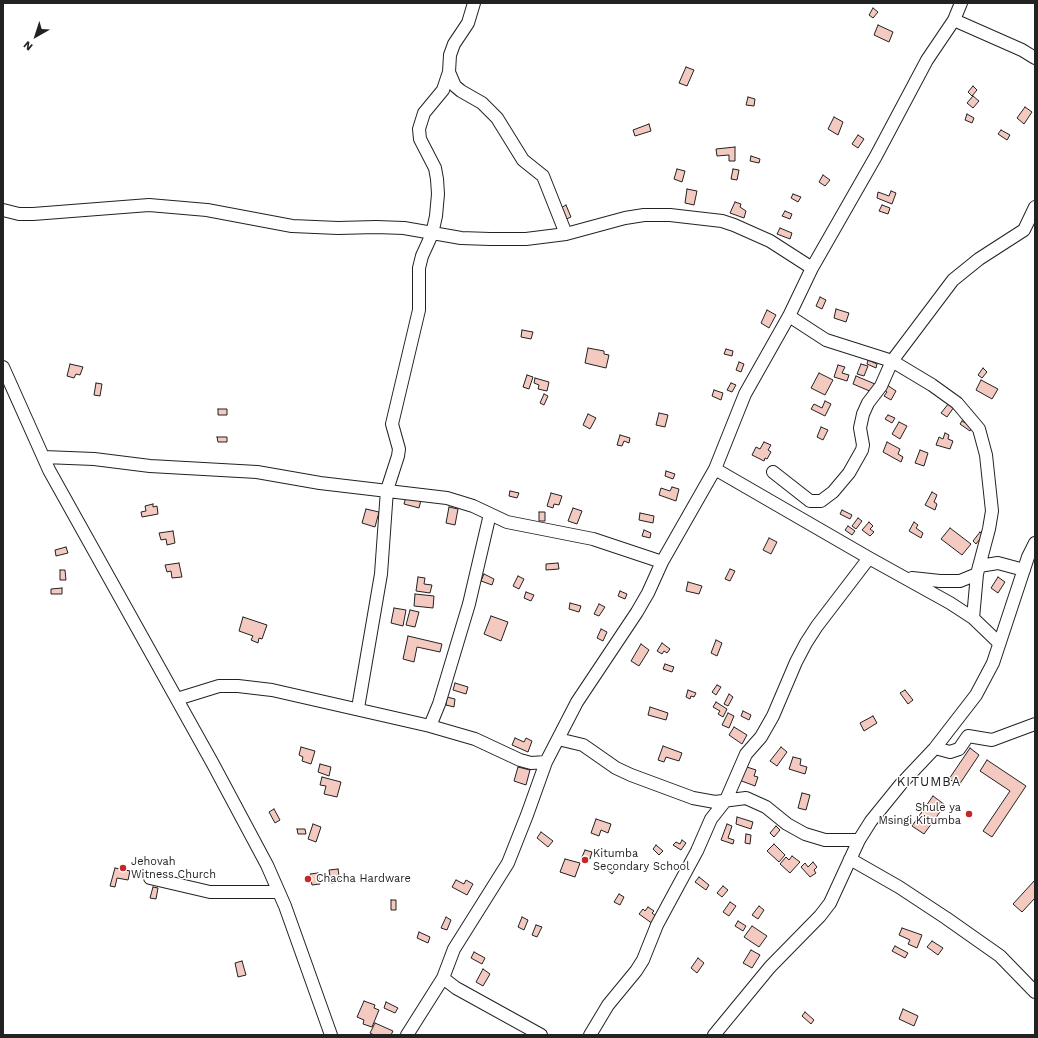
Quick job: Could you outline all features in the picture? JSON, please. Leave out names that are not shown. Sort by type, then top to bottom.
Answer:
[{"type":"street","points":[[358,708],[382,574],[387,490],[399,449],[392,424],[393,416],[408,363],[419,310],[419,268],[432,234],[438,194],[435,168],[420,139],[418,129],[424,113],[443,90],[449,72],[450,55],[454,44],[468,22],[474,3]]},
{"type":"street","points":[[407,1035],[440,982],[454,949],[508,863],[528,815],[546,762],[581,694],[637,612],[662,562],[715,469],[745,394],[789,316],[812,268],[876,156],[930,54],[954,20],[961,3]]},
{"type":"street","points":[[954,20],[1022,50],[1035,58]]},
{"type":"street","points":[[449,72],[455,86],[482,103],[498,118],[524,160],[543,176],[566,234]]},
{"type":"street","points":[[3,210],[19,214],[33,214],[149,205],[207,210],[292,226],[338,228],[376,226],[404,228],[462,238],[526,239],[566,234],[625,218],[644,215],[670,215],[722,221],[756,234],[812,268]]},
{"type":"street","points":[[773,472],[810,501],[821,501],[828,496],[849,473],[862,450],[863,445],[860,428],[863,414],[870,399],[881,386],[892,361],[953,280],[979,259],[1024,230],[1035,207]]},
{"type":"street","points":[[789,316],[826,340],[892,361],[932,384],[957,403],[979,429],[986,455],[992,502],[989,529],[978,570],[974,618]]},
{"type":"street","points":[[3,368],[44,457],[75,518],[177,699],[267,865],[279,892],[331,1035]]},
{"type":"street","points":[[44,457],[94,459],[150,466],[257,472],[320,483],[447,498],[473,506],[519,525],[593,539],[662,562]]},
{"type":"street","points":[[715,469],[950,603],[974,618],[999,643]]},
{"type":"street","points":[[430,726],[439,704],[469,604],[490,514]]},
{"type":"street","points":[[714,1035],[770,967],[820,916],[830,903],[859,840],[884,804],[935,748],[976,695],[993,663],[999,643],[1028,568],[1035,542]]},
{"type":"street","points":[[590,1035],[608,1005],[636,971],[643,960],[657,925],[697,850],[708,825],[726,800],[746,754],[760,737],[773,716],[796,662],[806,643],[817,626],[869,558]]},
{"type":"street","points":[[902,577],[940,581],[960,581],[978,570],[998,563],[1028,568]]},
{"type":"street","points":[[177,699],[206,688],[220,686],[238,686],[272,690],[358,708],[430,726],[476,739],[520,760],[530,763],[546,762]]},
{"type":"street","points":[[935,748],[950,752],[959,749],[968,736],[992,740],[1035,724]]},
{"type":"street","points":[[558,739],[584,745],[616,768],[631,776],[704,802],[746,798],[755,801],[805,834],[825,840],[859,840]]},
{"type":"street","points":[[850,859],[946,918],[1000,956],[1035,992]]},
{"type":"street","points":[[150,878],[210,892],[279,892]]},
{"type":"street","points":[[440,982],[456,988],[541,1035]]},
{"type":"building","points":[[873,8],[878,12],[873,18],[869,15]]},
{"type":"building","points":[[878,25],[893,32],[889,42],[874,35]]},
{"type":"building","points":[[686,67],[694,70],[687,86],[679,83]]},
{"type":"building","points":[[973,86],[977,90],[972,96],[968,92]]},
{"type":"building","points":[[973,96],[979,101],[973,108],[967,103]]},
{"type":"building","points":[[748,97],[755,99],[754,106],[746,105]]},
{"type":"building","points":[[1025,107],[1032,112],[1024,124],[1017,118]]},
{"type":"building","points":[[967,114],[974,118],[972,123],[965,120]]},
{"type":"building","points":[[834,117],[843,122],[838,135],[828,129]]},
{"type":"building","points":[[649,124],[651,131],[635,136],[633,130]]},
{"type":"building","points":[[1001,130],[1010,135],[1007,140],[998,134]]},
{"type":"building","points":[[858,135],[864,139],[858,148],[852,144]]},
{"type":"building","points":[[735,147],[735,161],[729,161],[729,155],[717,156],[716,149]]},
{"type":"building","points":[[751,156],[760,159],[759,163],[750,161]]},
{"type":"building","points":[[677,169],[685,171],[682,182],[674,179]]},
{"type":"building","points":[[733,169],[739,170],[737,180],[731,179]]},
{"type":"building","points":[[823,175],[830,180],[825,186],[819,182]]},
{"type":"building","points":[[687,189],[697,191],[694,205],[685,203]]},
{"type":"building","points":[[891,191],[896,193],[892,204],[877,198],[878,192],[889,196]]},
{"type":"building","points":[[793,194],[801,197],[798,202],[791,198]]},
{"type":"building","points":[[735,202],[741,204],[740,207],[746,211],[744,218],[730,213]]},
{"type":"building","points":[[566,205],[571,217],[564,220],[559,209]]},
{"type":"building","points":[[882,205],[890,208],[888,214],[879,211]]},
{"type":"building","points":[[785,211],[792,214],[790,219],[782,216]]},
{"type":"building","points":[[780,228],[792,233],[790,239],[777,234]]},
{"type":"building","points":[[820,297],[826,300],[822,309],[816,306]]},
{"type":"building","points":[[836,309],[849,313],[846,322],[834,318]]},
{"type":"building","points":[[767,310],[776,315],[769,328],[761,323]]},
{"type":"building","points":[[522,330],[533,332],[531,339],[521,337]]},
{"type":"building","points":[[588,348],[604,351],[604,354],[609,355],[606,368],[585,363]]},
{"type":"building","points":[[726,349],[733,351],[732,356],[724,354]]},
{"type":"building","points":[[868,360],[877,364],[876,368],[867,364]]},
{"type":"building","points":[[739,362],[744,364],[741,372],[736,370]]},
{"type":"building","points":[[70,364],[83,367],[80,375],[76,374],[74,378],[67,376]]},
{"type":"building","points":[[861,364],[868,366],[864,376],[857,374]]},
{"type":"building","points":[[838,365],[845,367],[842,373],[849,375],[847,381],[834,377]]},
{"type":"building","points":[[983,368],[987,372],[982,378],[978,375]]},
{"type":"building","points":[[819,373],[833,380],[825,395],[811,388]]},
{"type":"building","points":[[527,375],[533,377],[529,389],[523,387]]},
{"type":"building","points":[[856,376],[875,384],[872,392],[853,384]]},
{"type":"building","points":[[535,378],[549,382],[547,391],[538,389],[539,385],[534,383]]},
{"type":"building","points":[[981,380],[998,389],[992,399],[976,390]]},
{"type":"building","points":[[96,383],[102,384],[100,396],[94,395]]},
{"type":"building","points":[[731,383],[736,385],[732,392],[727,390]]},
{"type":"building","points":[[887,385],[896,391],[891,400],[884,396],[887,392],[884,390]]},
{"type":"building","points":[[714,390],[723,393],[721,400],[712,396]]},
{"type":"building","points":[[544,394],[548,396],[544,405],[540,403]]},
{"type":"building","points":[[825,401],[831,404],[825,416],[811,409],[814,404],[822,408]]},
{"type":"building","points":[[949,403],[954,407],[947,417],[941,413]]},
{"type":"building","points":[[218,409],[227,409],[227,415],[218,415]]},
{"type":"building","points":[[659,413],[668,415],[665,427],[656,425]]},
{"type":"building","points":[[588,414],[596,418],[590,429],[583,425]]},
{"type":"building","points":[[888,415],[895,418],[892,423],[885,419]]},
{"type":"building","points":[[962,421],[972,427],[970,431],[960,424]]},
{"type":"building","points":[[899,422],[907,426],[900,439],[892,434]]},
{"type":"building","points":[[821,427],[828,430],[823,440],[817,437]]},
{"type":"building","points":[[945,433],[949,435],[948,439],[953,441],[950,449],[936,445],[939,437],[943,439]]},
{"type":"building","points":[[620,435],[630,438],[629,443],[624,441],[622,446],[617,445]]},
{"type":"building","points":[[217,437],[227,437],[227,442],[218,442]]},
{"type":"building","points":[[764,442],[771,445],[768,450],[771,452],[764,461],[752,455],[756,447],[760,449]]},
{"type":"building","points":[[887,442],[900,449],[898,454],[903,457],[901,462],[883,452]]},
{"type":"building","points":[[920,450],[928,453],[924,466],[915,463]]},
{"type":"building","points":[[666,471],[675,474],[673,479],[665,476]]},
{"type":"building","points":[[672,487],[679,489],[676,501],[659,495],[661,488],[670,491]]},
{"type":"building","points":[[510,491],[519,493],[517,498],[509,496]]},
{"type":"building","points":[[932,492],[937,495],[934,502],[937,504],[935,510],[925,505]]},
{"type":"building","points":[[551,493],[562,496],[559,505],[554,504],[553,508],[547,506]]},
{"type":"building","points":[[406,497],[421,500],[419,508],[404,504]]},
{"type":"building","points":[[153,504],[153,507],[157,506],[158,514],[142,517],[141,512],[146,511],[145,506]]},
{"type":"building","points":[[449,507],[458,509],[455,525],[446,523]]},
{"type":"building","points":[[573,508],[582,511],[577,524],[568,521]]},
{"type":"building","points":[[366,509],[379,512],[375,527],[362,523]]},
{"type":"building","points":[[842,510],[852,515],[850,519],[840,514]]},
{"type":"building","points":[[539,512],[545,512],[545,521],[539,521]]},
{"type":"building","points":[[640,513],[654,516],[653,523],[639,520]]},
{"type":"building","points":[[858,518],[862,521],[856,529],[852,526]]},
{"type":"building","points":[[869,522],[873,526],[870,529],[874,532],[870,536],[862,530]]},
{"type":"building","points":[[914,522],[918,525],[916,528],[923,533],[921,538],[909,531]]},
{"type":"building","points":[[848,526],[855,531],[852,535],[845,530]]},
{"type":"building","points":[[950,528],[971,544],[962,555],[941,539]]},
{"type":"building","points":[[644,530],[651,533],[650,538],[642,536]]},
{"type":"building","points":[[173,531],[175,543],[167,545],[166,539],[161,540],[159,533]]},
{"type":"building","points":[[980,532],[983,535],[976,544],[973,541]]},
{"type":"building","points":[[769,538],[777,542],[771,554],[763,550]]},
{"type":"building","points":[[66,547],[68,553],[56,556],[55,550]]},
{"type":"building","points":[[179,563],[182,577],[172,578],[171,571],[167,572],[165,565]]},
{"type":"building","points":[[558,563],[559,569],[546,570],[546,564]]},
{"type":"building","points":[[730,569],[735,571],[730,581],[725,579]]},
{"type":"building","points":[[60,570],[65,570],[66,580],[60,580]]},
{"type":"building","points":[[484,574],[494,579],[492,585],[481,581]]},
{"type":"building","points":[[518,576],[524,579],[519,589],[513,586]]},
{"type":"building","points":[[418,577],[425,578],[424,584],[432,585],[430,593],[416,591]]},
{"type":"building","points":[[998,577],[1005,582],[998,593],[991,588]]},
{"type":"building","points":[[688,582],[702,586],[699,594],[686,591]]},
{"type":"building","points":[[62,588],[62,594],[51,594],[51,589]]},
{"type":"building","points":[[620,591],[627,594],[625,599],[618,596]]},
{"type":"building","points":[[526,592],[534,595],[531,601],[524,598]]},
{"type":"building","points":[[415,594],[434,596],[433,608],[414,606]]},
{"type":"building","points":[[570,603],[581,606],[579,612],[569,609]]},
{"type":"building","points":[[599,604],[605,607],[599,616],[594,614]]},
{"type":"building","points":[[394,608],[406,610],[403,626],[391,623]]},
{"type":"building","points":[[410,610],[419,612],[415,627],[406,625]]},
{"type":"building","points":[[491,616],[508,622],[501,641],[484,634]]},
{"type":"building","points":[[243,617],[267,625],[262,639],[259,638],[258,643],[251,640],[253,636],[239,631]]},
{"type":"building","points":[[601,629],[607,632],[603,641],[597,638]]},
{"type":"building","points":[[408,636],[442,644],[440,652],[417,647],[414,662],[403,659]]},
{"type":"building","points":[[716,640],[722,643],[717,656],[711,653]]},
{"type":"building","points":[[662,643],[670,649],[667,653],[664,651],[662,654],[657,651]]},
{"type":"building","points":[[641,644],[649,650],[639,666],[631,661]]},
{"type":"building","points":[[665,664],[674,667],[672,672],[663,669]]},
{"type":"building","points":[[455,683],[468,687],[466,694],[453,690]]},
{"type":"building","points":[[717,685],[721,687],[716,695],[712,692]]},
{"type":"building","points":[[688,690],[696,693],[694,697],[691,696],[690,699],[686,697]]},
{"type":"building","points":[[905,690],[913,700],[908,704],[900,693]]},
{"type":"building","points":[[729,694],[733,697],[728,706],[724,704]]},
{"type":"building","points":[[447,697],[455,699],[454,707],[446,705]]},
{"type":"building","points":[[716,702],[727,709],[723,717],[718,714],[720,711],[713,707]]},
{"type":"building","points":[[650,707],[668,713],[666,720],[648,715]]},
{"type":"building","points":[[743,711],[751,715],[749,720],[741,716]]},
{"type":"building","points":[[728,713],[734,716],[729,728],[722,725]]},
{"type":"building","points":[[873,716],[877,723],[864,731],[860,723]]},
{"type":"building","points":[[734,727],[747,735],[742,744],[729,735]]},
{"type":"building","points":[[515,738],[524,742],[526,738],[532,741],[528,752],[512,745]]},
{"type":"building","points":[[663,746],[682,753],[679,761],[666,757],[664,762],[658,760]]},
{"type":"building","points":[[301,747],[315,751],[311,764],[302,761],[303,757],[299,755]]},
{"type":"building","points":[[781,747],[787,752],[777,766],[770,761]]},
{"type":"building","points":[[970,748],[979,755],[959,785],[949,779]]},
{"type":"building","points":[[793,757],[801,759],[800,765],[807,767],[805,774],[789,769]]},
{"type":"building","points":[[987,760],[1026,786],[992,837],[983,831],[1010,791],[980,771]]},
{"type":"building","points":[[320,764],[331,767],[329,776],[318,772]]},
{"type":"building","points":[[744,766],[756,770],[754,776],[758,777],[755,786],[739,780]]},
{"type":"building","points":[[518,767],[530,770],[526,785],[514,781]]},
{"type":"building","points":[[322,777],[341,782],[337,797],[324,794],[326,786],[320,785]]},
{"type":"building","points":[[802,793],[810,795],[806,810],[798,808]]},
{"type":"building","points":[[933,796],[945,805],[924,834],[912,826]]},
{"type":"building","points":[[274,809],[280,820],[275,823],[269,812]]},
{"type":"building","points":[[737,817],[753,822],[751,829],[736,824]]},
{"type":"building","points":[[596,819],[611,824],[608,833],[601,830],[599,836],[591,833]]},
{"type":"building","points":[[313,824],[321,827],[316,842],[308,839]]},
{"type":"building","points":[[727,824],[732,826],[728,838],[734,840],[733,844],[721,840]]},
{"type":"building","points":[[776,826],[780,830],[774,837],[770,833]]},
{"type":"building","points":[[297,829],[305,829],[306,834],[298,834]]},
{"type":"building","points":[[541,832],[553,841],[548,847],[537,838]]},
{"type":"building","points":[[746,834],[751,835],[750,844],[745,843]]},
{"type":"building","points":[[682,840],[686,843],[681,850],[673,845],[676,842],[680,844]]},
{"type":"building","points":[[774,844],[785,855],[779,862],[767,851]]},
{"type":"building","points":[[656,845],[663,851],[659,855],[653,849]]},
{"type":"building","points":[[585,850],[592,852],[590,859],[582,857]]},
{"type":"building","points":[[792,856],[800,862],[790,873],[780,864],[786,857],[789,860]]},
{"type":"building","points":[[565,859],[580,863],[575,877],[560,872]]},
{"type":"building","points":[[813,862],[817,867],[814,870],[816,873],[810,877],[801,867],[805,863],[808,867]]},
{"type":"building","points":[[609,865],[615,870],[612,874],[606,869]]},
{"type":"building","points":[[115,868],[130,871],[128,880],[117,878],[115,887],[110,886]]},
{"type":"building","points":[[338,869],[340,882],[331,883],[329,870]]},
{"type":"building","points":[[318,873],[320,884],[312,885],[310,874]]},
{"type":"building","points":[[699,877],[709,885],[706,890],[695,882]]},
{"type":"building","points":[[456,880],[464,884],[466,880],[473,884],[467,895],[452,887]]},
{"type":"building","points":[[1035,880],[1035,898],[1022,912],[1013,904]]},
{"type":"building","points":[[723,886],[728,890],[722,897],[717,893]]},
{"type":"building","points":[[153,887],[158,888],[156,899],[150,898]]},
{"type":"building","points":[[619,894],[624,897],[620,905],[614,902]]},
{"type":"building","points":[[391,900],[396,900],[396,910],[391,910]]},
{"type":"building","points":[[730,902],[736,906],[729,916],[723,912]]},
{"type":"building","points":[[759,906],[764,910],[758,919],[752,915]]},
{"type":"building","points":[[648,907],[654,911],[652,913],[657,917],[653,924],[639,914],[643,909],[645,911]]},
{"type":"building","points":[[446,917],[451,920],[447,930],[441,928]]},
{"type":"building","points":[[522,917],[528,920],[524,930],[518,927]]},
{"type":"building","points":[[738,921],[746,926],[743,931],[735,926]]},
{"type":"building","points":[[536,925],[542,927],[537,937],[532,935]]},
{"type":"building","points":[[752,926],[767,936],[759,947],[744,937]]},
{"type":"building","points":[[902,928],[922,935],[917,948],[908,944],[910,940],[899,935]]},
{"type":"building","points":[[419,932],[430,937],[428,943],[417,938]]},
{"type":"building","points":[[932,941],[943,948],[938,955],[927,947]]},
{"type":"building","points":[[895,946],[908,953],[905,958],[892,951]]},
{"type":"building","points":[[751,950],[760,955],[752,968],[743,963]]},
{"type":"building","points":[[474,952],[485,958],[482,964],[471,958]]},
{"type":"building","points":[[698,958],[704,963],[697,973],[691,968]]},
{"type":"building","points":[[242,961],[246,975],[238,977],[235,963]]},
{"type":"building","points":[[483,969],[490,974],[483,986],[476,982]]},
{"type":"building","points":[[364,1001],[375,1005],[374,1008],[379,1010],[372,1027],[363,1024],[364,1020],[357,1017]]},
{"type":"building","points":[[386,1002],[398,1008],[395,1013],[384,1008]]},
{"type":"building","points":[[903,1009],[918,1016],[914,1026],[899,1019]]},
{"type":"building","points":[[805,1012],[814,1020],[811,1024],[802,1016]]},
{"type":"building","points":[[375,1023],[393,1031],[391,1035],[374,1035],[370,1033]]},
{"type":"place","name":"Shule ya Msingi Kitumba","points":[[969,814]]},
{"type":"place","name":"Kitumba Secondary School","points":[[585,860]]},
{"type":"place","name":"Jehovah Witness Church","points":[[123,868]]},
{"type":"place","name":"Chacha Hardware","points":[[308,879]]},
{"type":"district","name":"KITUMBA","points":[[929,782]]}]
